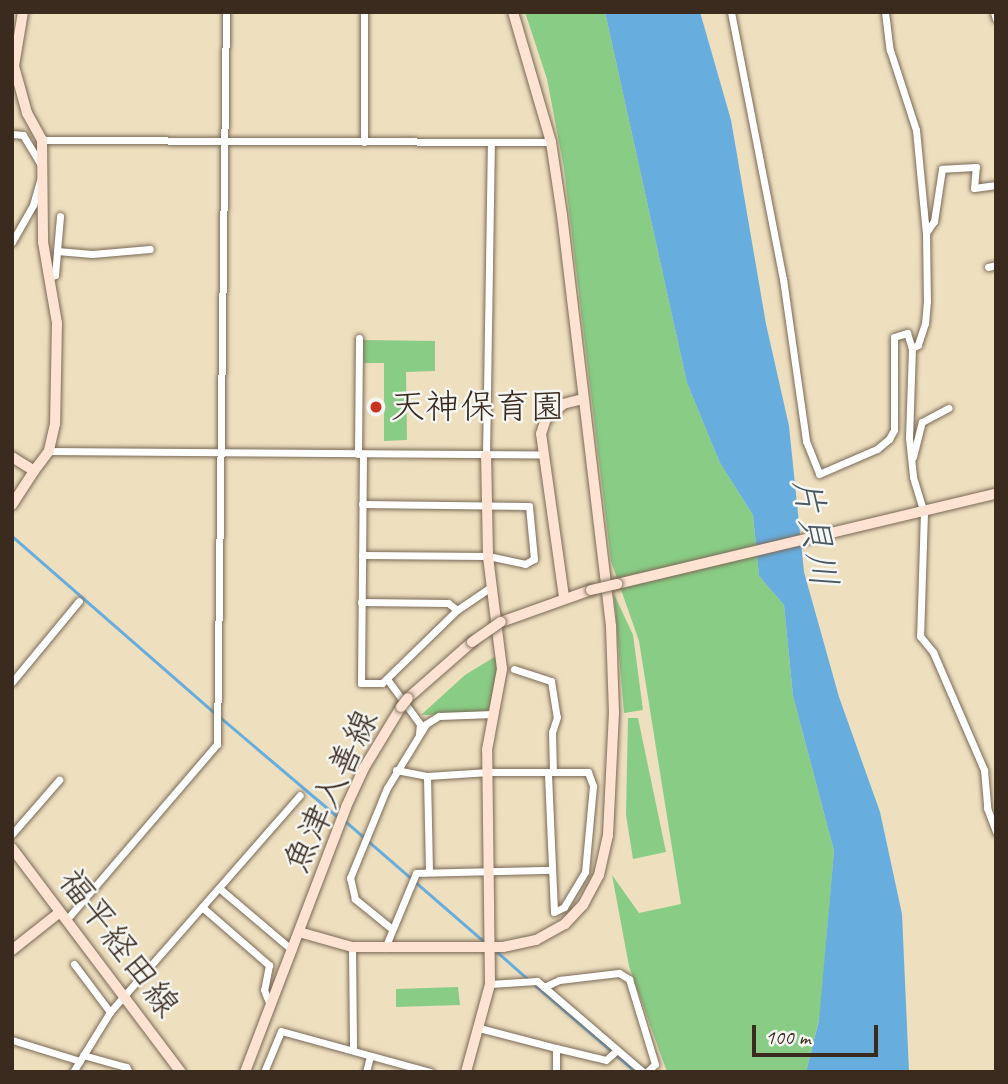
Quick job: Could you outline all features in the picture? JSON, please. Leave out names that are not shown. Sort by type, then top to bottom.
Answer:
[{"type":"street","points":[[12,505],[49,451],[55,424],[57,323],[43,242],[42,140],[27,113],[14,66],[23,12]]},
{"type":"street","points":[[12,950],[64,916],[218,744],[226,12]]},
{"type":"street","points":[[364,12],[364,142]]},
{"type":"street","points":[[299,932],[352,947],[491,949],[536,940],[565,924],[583,905],[599,875],[608,835],[614,671],[551,142],[513,12]]},
{"type":"street","points":[[731,12],[783,279],[806,441],[819,474],[877,449],[889,439],[894,430],[894,337],[907,333],[912,348],[909,438],[919,514],[920,636],[933,652],[984,770],[987,807],[996,832]]},
{"type":"street","points":[[886,12],[890,50],[916,130],[926,233],[925,323],[918,345],[912,348]]},
{"type":"street","points":[[994,12],[996,19]]},
{"type":"street","points":[[12,134],[23,135],[33,145],[44,175],[12,242]]},
{"type":"street","points":[[42,140],[551,142]]},
{"type":"street","points":[[466,1072],[490,984],[489,772],[493,714],[502,669],[491,587],[486,505],[491,143]]},
{"type":"street","points":[[926,233],[934,221],[945,165],[976,167],[974,188],[996,185]]},
{"type":"street","points":[[49,277],[55,275],[60,216]]},
{"type":"street","points":[[57,251],[92,254],[150,249]]},
{"type":"street","points":[[359,338],[361,682],[382,683],[457,610],[491,587]]},
{"type":"street","points":[[564,597],[540,454],[547,419],[563,404],[583,399]]},
{"type":"street","points":[[913,457],[922,422],[948,408]]},
{"type":"street","points":[[49,451],[486,456],[540,454]]},
{"type":"street","points":[[12,457],[34,471]]},
{"type":"street","points":[[919,514],[996,494]]},
{"type":"street","points":[[362,504],[529,506],[534,559],[525,564],[488,556],[362,555]]},
{"type":"street","name":"魚津入善線","points":[[245,1072],[336,832],[364,768],[408,698],[472,642],[501,622],[564,597],[919,514]]},
{"type":"street","points":[[12,682],[79,601]]},
{"type":"street","points":[[361,602],[448,603],[457,610]]},
{"type":"street","points":[[396,770],[427,776],[489,772],[551,772],[588,772],[593,786],[585,872],[564,907],[554,912],[551,772],[552,732],[557,717],[551,681],[514,669]]},
{"type":"street","points":[[387,679],[420,724],[419,734]]},
{"type":"street","points":[[391,929],[355,899],[350,878],[396,770],[419,734],[439,716],[493,714]]},
{"type":"street","points":[[427,776],[429,870]]},
{"type":"street","points":[[12,834],[59,780]]},
{"type":"street","points":[[73,1072],[110,1012],[300,795]]},
{"type":"street","name":"福平経田線","points":[[12,848],[126,995],[181,1072]]},
{"type":"street","points":[[385,949],[416,873],[429,870],[551,870]]},
{"type":"street","points":[[219,888],[292,950]]},
{"type":"street","points":[[202,907],[269,965],[264,990],[271,1006]]},
{"type":"street","points":[[352,947],[353,1050]]},
{"type":"street","points":[[74,964],[110,1012]]},
{"type":"street","points":[[490,984],[537,981],[617,1050],[645,1072],[655,1064],[629,979],[619,973],[559,980],[544,987]]},
{"type":"street","points":[[479,1028],[606,1060],[617,1050]]},
{"type":"street","points":[[264,1072],[281,1031],[430,1072]]},
{"type":"street","points":[[13,1042],[126,1067],[128,1072]]},
{"type":"street","points":[[556,1048],[556,1072]]},
{"type":"street","points":[[366,1072],[370,1056]]},
{"type":"green space","points":[[525,12],[605,12],[687,383],[720,463],[753,515],[759,576],[784,605],[793,696],[834,851],[820,1015],[806,1072],[667,1072],[629,966],[612,875],[639,913],[681,904],[639,641],[611,561],[564,168],[547,79]]},
{"type":"green space","points":[[363,340],[435,341],[435,371],[406,372],[407,440],[384,441],[384,363],[364,363]]},
{"type":"green space","points":[[614,594],[633,635],[643,710],[624,713]]},
{"type":"green space","points":[[501,653],[493,714],[421,715],[465,675]]},
{"type":"green space","points":[[628,718],[638,718],[666,852],[633,859],[626,815]]},
{"type":"green space","points":[[458,987],[460,1005],[396,1007],[396,989]]},
{"type":"water","points":[[605,12],[700,12],[731,120],[766,324],[789,426],[804,572],[839,697],[880,812],[902,914],[909,1072],[806,1072],[819,1020],[834,851],[793,696],[784,605],[759,576],[753,515],[720,463],[687,383]]},
{"type":"waterway","points":[[12,536],[215,713]]},
{"type":"waterway","points":[[220,717],[338,817]]},
{"type":"waterway","points":[[344,820],[487,944]]},
{"type":"waterway","points":[[495,950],[529,980]]},
{"type":"waterway","points":[[535,985],[636,1072]]},
{"type":"place","name":"天神保育園","points":[[376,407]]},
{"type":"water label","name":"片貝川","points":[[815,532]]}]
